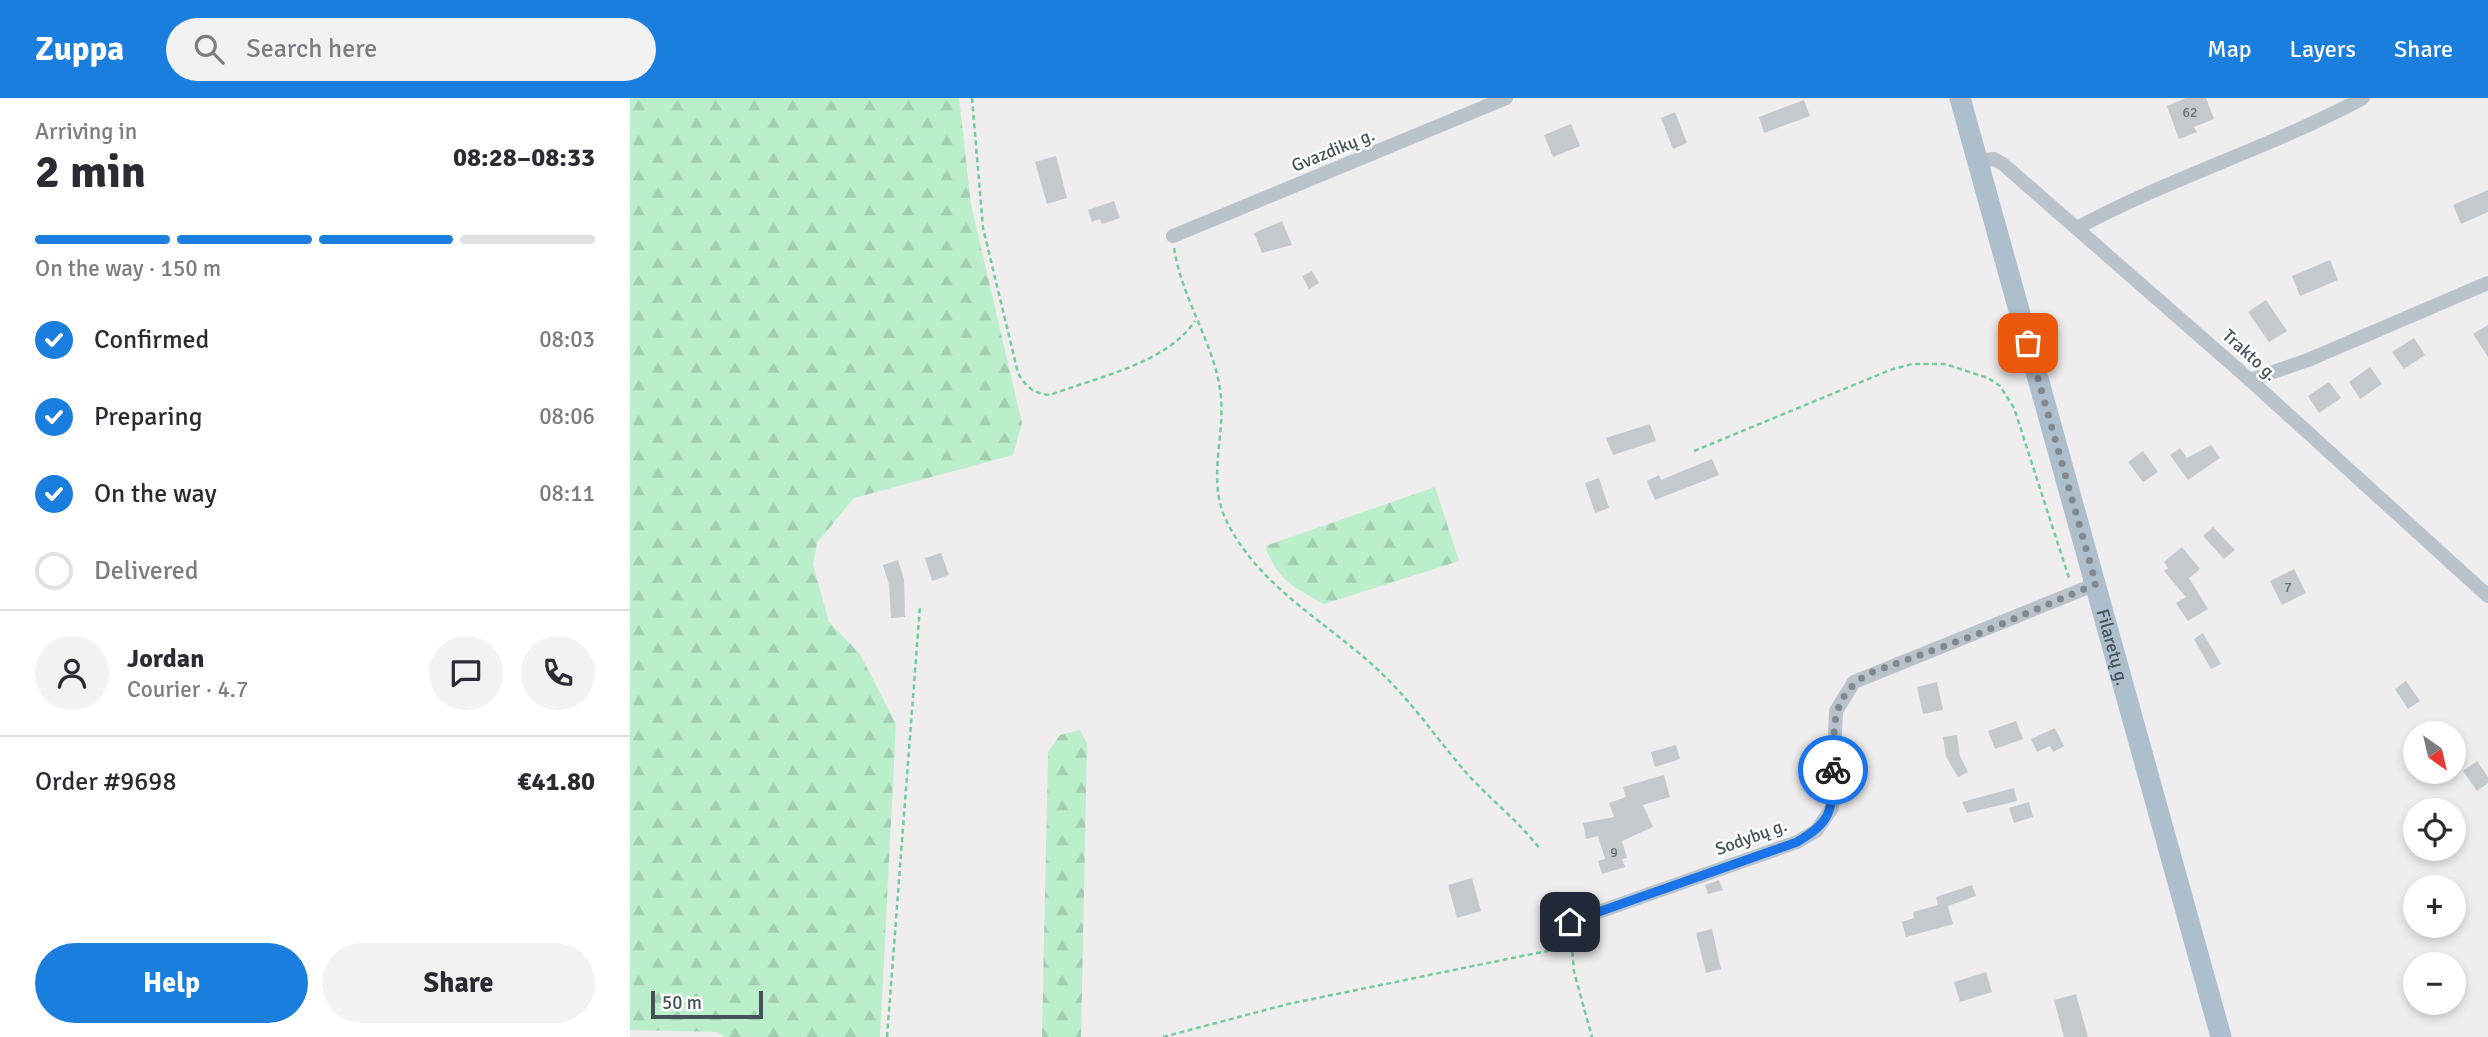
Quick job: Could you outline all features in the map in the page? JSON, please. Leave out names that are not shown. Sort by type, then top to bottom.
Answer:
[{"type":"main road","name":"Filaretų g.","points":[[1960,98],[2221,1037]]},
{"type":"street","name":"Gvazdikų g.","points":[[1172,236],[1506,98]]},
{"type":"street","points":[[2077,228],[2114,208],[2307,128],[2363,98]]},
{"type":"street","name":"Trakto g.","points":[[1977,161],[1994,159],[2003,164],[2250,380],[2488,596]]},
{"type":"street","points":[[2250,380],[2308,360],[2488,283]]},
{"type":"street","name":"Sodybų g.","points":[[1570,922],[1797,842],[1816,831],[1832,808],[1836,711],[1854,682],[1870,673],[2096,584]]},
{"type":"path","points":[[972,98],[983,228],[1018,373],[1026,387],[1038,394],[1050,395],[1151,357],[1178,341],[1195,320]]},
{"type":"path","points":[[1172,236],[1179,276],[1221,391],[1217,497],[1240,543],[1287,597],[1377,668],[1465,771],[1522,825],[1540,849]]},
{"type":"path","points":[[1694,452],[1890,370],[1927,363],[1967,369],[2000,386],[2014,408],[2075,594]]},
{"type":"path","points":[[887,1037],[920,606]]},
{"type":"path","points":[[1570,922],[1574,972],[1592,1037]]},
{"type":"path","points":[[1163,1037],[1288,1004],[1571,946]]},
{"type":"green space","points":[[630,98],[959,98],[971,205],[1022,423],[1013,455],[854,498],[817,543],[813,565],[829,622],[860,654],[896,724],[880,1037],[724,1037],[718,1032],[630,1030]]},
{"type":"green space","points":[[1435,487],[1459,561],[1324,604],[1288,582],[1275,567],[1265,546]]},
{"type":"green space","points":[[1080,730],[1087,744],[1081,1037],[1042,1037],[1048,752],[1060,735]]},
{"type":"building","points":[[2186,98],[2206,98],[2214,119],[2194,127],[2197,132],[2179,139],[2167,106]]},
{"type":"building","points":[[1804,100],[1810,116],[1764,133],[1759,117]]},
{"type":"building","points":[[1675,112],[1687,143],[1673,149],[1661,118]]},
{"type":"building","points":[[1571,124],[1580,146],[1553,157],[1544,135]]},
{"type":"building","points":[[1056,156],[1067,198],[1047,204],[1035,162]]},
{"type":"building","points":[[2488,190],[2488,212],[2461,224],[2453,205]]},
{"type":"building","points":[[1114,201],[1120,218],[1102,224],[1100,219],[1092,222],[1088,210]]},
{"type":"building","points":[[1282,221],[1292,245],[1262,253],[1254,233]]},
{"type":"building","points":[[2330,260],[2338,280],[2300,296],[2292,276]]},
{"type":"building","points":[[1312,271],[1319,283],[1309,289],[1302,276]]},
{"type":"building","points":[[2266,300],[2287,331],[2269,342],[2248,312]]},
{"type":"building","points":[[2488,325],[2488,357],[2473,334]]},
{"type":"building","points":[[2414,338],[2425,355],[2404,369],[2392,352]]},
{"type":"building","points":[[2370,367],[2382,384],[2360,399],[2349,382]]},
{"type":"building","points":[[2329,382],[2341,398],[2319,413],[2308,396]]},
{"type":"building","points":[[1650,424],[1656,441],[1613,455],[1606,438]]},
{"type":"building","points":[[2211,445],[2220,458],[2188,480],[2170,455],[2180,448],[2187,458]]},
{"type":"building","points":[[2143,451],[2158,472],[2143,482],[2128,462]]},
{"type":"building","points":[[1712,459],[1719,475],[1655,500],[1647,481],[1659,475],[1661,480]]},
{"type":"building","points":[[1599,478],[1609,508],[1595,513],[1585,483]]},
{"type":"building","points":[[2213,527],[2235,550],[2224,559],[2203,536]]},
{"type":"building","points":[[2182,547],[2200,569],[2189,578],[2208,609],[2188,621],[2176,603],[2186,597],[2164,571],[2168,568],[2164,562]]},
{"type":"building","points":[[941,553],[949,575],[932,581],[925,558]]},
{"type":"building","points":[[898,560],[904,579],[905,617],[891,618],[889,585],[883,565]]},
{"type":"building","points":[[2294,569],[2306,593],[2282,605],[2270,581]]},
{"type":"building","points":[[2203,633],[2221,664],[2211,669],[2194,639]]},
{"type":"building","points":[[2406,681],[2420,701],[2408,709],[2395,689]]},
{"type":"building","points":[[1937,682],[1943,710],[1923,714],[1917,687]]},
{"type":"building","points":[[2016,721],[2023,739],[1995,749],[1988,731]]},
{"type":"building","points":[[2055,728],[2064,746],[2053,752],[2050,746],[2037,752],[2031,739]]},
{"type":"building","points":[[1957,735],[1960,756],[1968,772],[1958,777],[1946,757],[1943,737]]},
{"type":"building","points":[[1676,745],[1680,759],[1655,767],[1651,752]]},
{"type":"building","points":[[2477,761],[2488,777],[2488,783],[2477,791],[2466,775],[2466,769]]},
{"type":"building","points":[[1664,775],[1670,797],[1643,805],[1653,827],[1622,841],[1627,858],[1622,859],[1625,867],[1602,874],[1598,861],[1605,859],[1598,836],[1586,839],[1583,823],[1614,817],[1609,803],[1626,797],[1623,787]]},
{"type":"building","points":[[2014,788],[2017,801],[1967,813],[1962,802]]},
{"type":"building","points":[[2029,802],[2033,817],[2014,823],[2009,808]]},
{"type":"building","points":[[1472,878],[1481,911],[1457,918],[1448,885]]},
{"type":"building","points":[[1719,880],[1723,890],[1708,894],[1705,885]]},
{"type":"building","points":[[1972,885],[1976,896],[1948,906],[1953,924],[1906,937],[1902,922],[1914,918],[1913,912],[1938,905],[1936,897]]},
{"type":"building","points":[[1712,929],[1721,969],[1706,973],[1696,933]]},
{"type":"building","points":[[1986,972],[1992,992],[1960,1002],[1954,982]]},
{"type":"building","points":[[2076,994],[2088,1037],[2064,1037],[2054,1000]]},
{"type":"way so far","points":[[1833,770],[1836,711],[1844,694],[1854,682],[1870,673],[1978,634],[2096,584],[2028,343]]},
{"type":"route","points":[[1570,922],[1797,842],[1816,831],[1832,808],[1833,770]]}]
